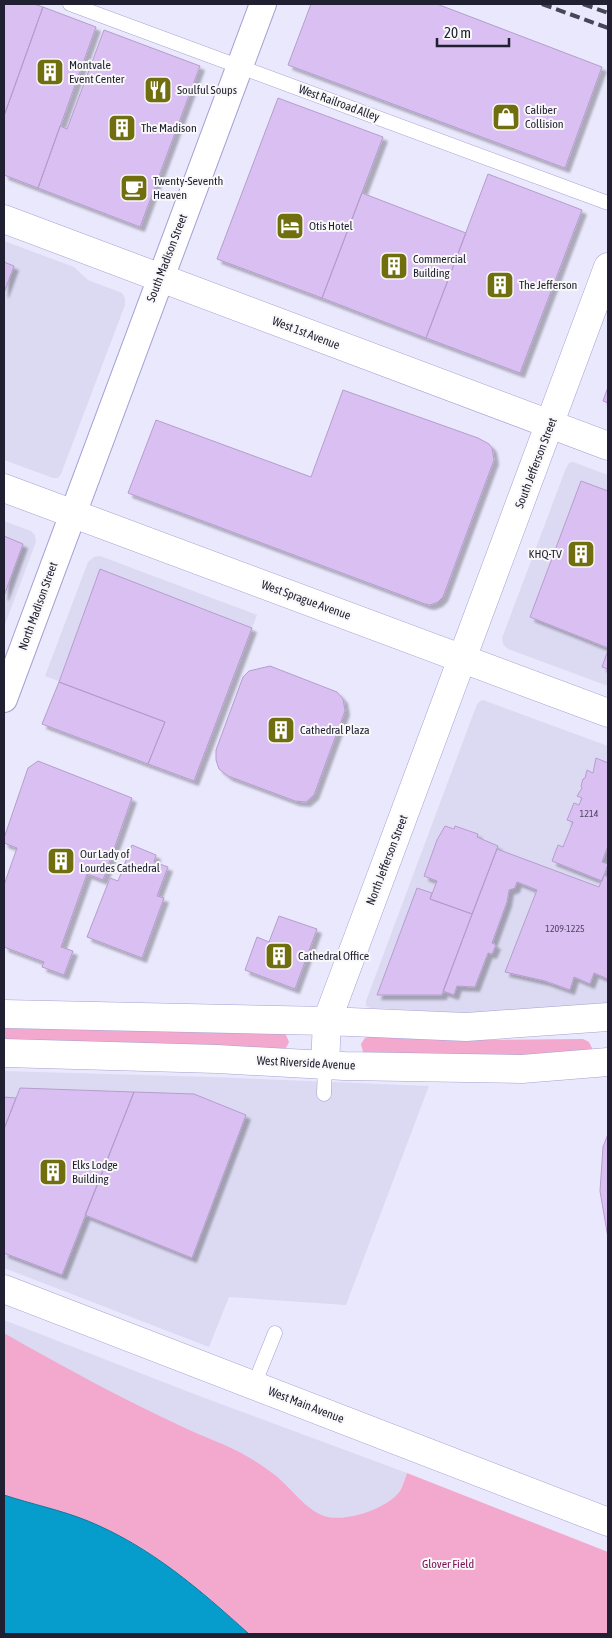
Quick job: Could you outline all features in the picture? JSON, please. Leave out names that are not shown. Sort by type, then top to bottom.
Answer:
[{"type":"street","name":"South Madison Street","points":[[73,513],[263,4]]},
{"type":"street","name":"West 1st Avenue","points":[[4,219],[608,446]]},
{"type":"street","name":"South Jefferson Street","points":[[463,659],[608,267]]},
{"type":"street","name":"West Sprague Avenue","points":[[4,488],[608,713]]},
{"type":"street","name":"North Madison Street","points":[[4,699],[73,513]]},
{"type":"street","name":"North Jefferson Street","points":[[325,1065],[327,1021],[463,659]]},
{"type":"street","points":[[4,1014],[327,1021],[466,1027],[608,1017]]},
{"type":"street","name":"West Riverside Avenue","points":[[4,1053],[207,1059],[325,1065],[522,1069],[608,1062]]},
{"type":"street","name":"West Main Avenue","points":[[4,1289],[608,1522]]},
{"type":"lane","name":"West Railroad Alley","points":[[70,4],[608,203]]},
{"type":"lane","points":[[324,1094],[325,1065]]},
{"type":"lane","points":[[254,1385],[275,1332]]},
{"type":"shaded area","points":[[4,241],[74,267],[88,280],[122,293],[125,298],[125,305],[58,478],[53,478],[4,460]]},
{"type":"shaded area","points":[[573,462],[608,475],[608,686],[508,649],[503,644],[502,638],[566,468],[569,463]]},
{"type":"shaded area","points":[[4,521],[31,531],[35,535],[36,542],[4,627]]},
{"type":"shaded area","points":[[100,556],[257,615],[194,781],[149,764],[165,721],[45,676],[88,562],[94,557]]},
{"type":"shaded area","points":[[483,700],[608,746],[608,1007],[539,1012],[469,1013],[370,1008],[366,1006],[366,1001],[477,704]]},
{"type":"shaded area","points":[[4,1071],[429,1086],[346,1305],[229,1297],[209,1347],[4,1268]]},
{"type":"shaded area","points":[[4,1320],[194,1394],[407,1473],[345,1634],[249,1634],[200,1590],[146,1550],[87,1521],[4,1495]]},
{"type":"green space","points":[[4,1023],[280,1031],[286,1035],[289,1042],[285,1050],[4,1044]]},
{"type":"green space","points":[[373,1035],[467,1040],[583,1039],[589,1042],[592,1048],[590,1054],[584,1058],[371,1057],[363,1052],[361,1044],[365,1038]]},
{"type":"green space","name":"Glover Field","points":[[4,1333],[116,1394],[247,1456],[275,1475],[304,1503],[324,1516],[343,1518],[376,1509],[394,1498],[400,1491],[407,1473],[608,1552],[608,1634],[249,1634],[193,1585],[133,1543],[78,1517],[4,1495]]},
{"type":"water","points":[[4,1495],[78,1517],[133,1543],[193,1585],[249,1634],[4,1634]]},
{"type":"building","points":[[4,4],[34,4],[43,7],[4,116]]},
{"type":"building","name":"Caliber Collision","points":[[311,4],[437,4],[602,67],[565,168],[288,65]]},
{"type":"building","name":"Montvale Event Center","points":[[43,7],[96,27],[38,188],[4,175],[4,116]]},
{"type":"building","name":"The Madison","points":[[104,30],[200,66],[140,227],[38,188],[60,126],[67,129]]},
{"type":"building","name":"Otis Hotel","points":[[278,98],[383,137],[322,298],[217,259]]},
{"type":"building","name":"The Jefferson","points":[[488,174],[582,210],[520,373],[426,338]]},
{"type":"building","name":"Commercial Building","points":[[362,193],[466,233],[426,338],[322,298]]},
{"type":"building","points":[[4,262],[14,266],[4,293]]},
{"type":"building","points":[[608,387],[608,403],[603,401]]},
{"type":"building","points":[[343,390],[478,438],[489,444],[492,448],[494,460],[443,597],[438,602],[430,605],[425,604],[128,493],[156,420],[311,477]]},
{"type":"building","name":"KHQ-TV","points":[[581,481],[608,491],[608,648],[530,617]]},
{"type":"building","points":[[4,536],[23,544],[4,596]]},
{"type":"building","points":[[100,569],[252,628],[194,781],[148,764],[165,722],[59,682]]},
{"type":"building","points":[[608,650],[608,669],[602,667]]},
{"type":"building","name":"Cathedral Plaza","points":[[270,666],[337,692],[343,699],[345,711],[314,795],[306,802],[295,801],[228,776],[219,769],[216,760],[216,750],[243,677],[249,671]]},
{"type":"building","points":[[59,682],[165,722],[148,764],[42,724]]},
{"type":"building","points":[[596,758],[608,763],[608,846],[602,862],[608,864],[602,881],[552,861],[558,845],[563,847],[573,822],[567,820],[574,803],[579,805],[582,798],[577,796],[582,788],[583,779],[587,770],[593,773]]},
{"type":"building","name":"Our Lady of Lourdes Cathedral","points":[[38,761],[132,798],[103,880],[87,874],[61,947],[73,951],[64,975],[42,967],[44,962],[4,947],[4,885],[17,848],[4,843],[4,838],[28,768]]},
{"type":"building","points":[[445,826],[454,829],[455,826],[478,834],[477,837],[498,846],[472,914],[430,899],[437,881],[424,876],[437,840]]},
{"type":"building","points":[[132,845],[156,855],[154,862],[168,867],[157,896],[164,898],[142,958],[87,937],[110,878],[118,881]]},
{"type":"building","points":[[497,849],[599,887],[604,875],[608,877],[608,979],[594,973],[590,984],[574,977],[570,990],[545,981],[505,972],[537,890],[517,882],[515,888],[509,890],[507,902],[492,943],[496,945],[492,954],[488,953],[475,987],[457,986],[454,995],[443,991]]},
{"type":"building","points":[[417,888],[432,893],[430,899],[472,914],[442,995],[377,995]]},
{"type":"building","name":"Cathedral Office","points":[[279,916],[317,929],[295,989],[245,970],[257,937],[269,942]]},
{"type":"building","name":"Elks Lodge Building","points":[[20,1088],[134,1092],[62,1275],[4,1253],[4,1129]]},
{"type":"building","points":[[134,1092],[194,1094],[246,1115],[192,1258],[85,1215]]},
{"type":"building","points":[[4,1097],[16,1098],[4,1129]]},
{"type":"building","points":[[608,1134],[608,1238],[600,1191],[603,1147]]},
{"type":"railway","points":[[542,4],[608,28]]},
{"type":"railway","points":[[583,4],[608,13]]},
{"type":"place","name":"Montvale Event Center","points":[[50,72]]},
{"type":"place","name":"Soulful Soups","points":[[158,90]]},
{"type":"place","name":"Caliber Collision","points":[[506,117]]},
{"type":"place","name":"The Madison","points":[[122,128]]},
{"type":"place","name":"Twenty-Seventh Heaven","points":[[134,188]]},
{"type":"place","name":"Otis Hotel","points":[[290,226]]},
{"type":"place","name":"Commercial Building","points":[[394,266]]},
{"type":"place","name":"The Jefferson","points":[[500,285]]},
{"type":"place","name":"KHQ-TV","points":[[581,554]]},
{"type":"place","name":"Cathedral Plaza","points":[[281,730]]},
{"type":"place","name":"Our Lady of Lourdes Cathedral","points":[[61,861]]},
{"type":"place","name":"Cathedral Office","points":[[279,956]]},
{"type":"place","name":"Elks Lodge Building","points":[[53,1172]]}]
